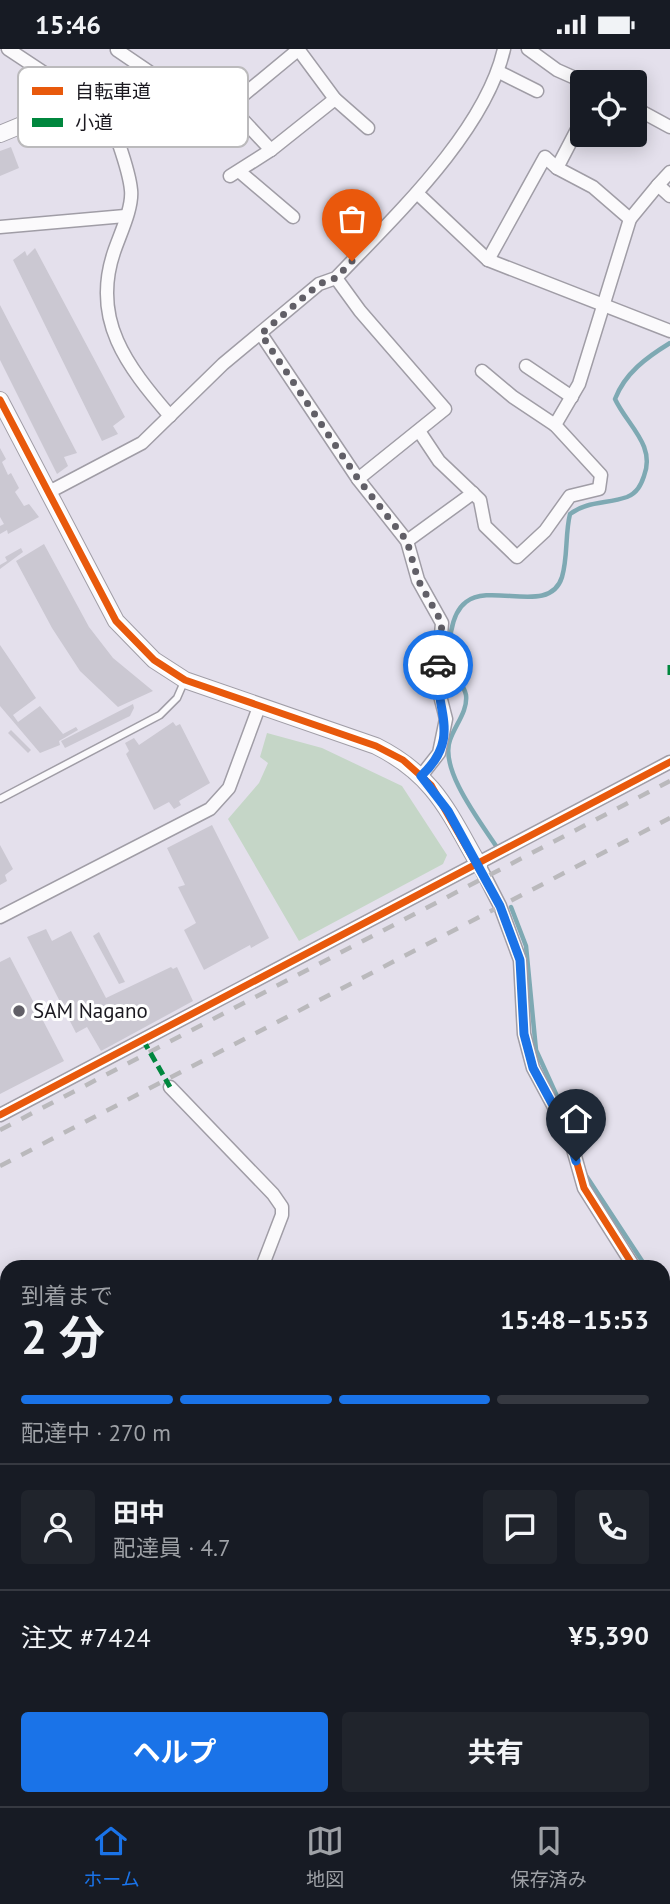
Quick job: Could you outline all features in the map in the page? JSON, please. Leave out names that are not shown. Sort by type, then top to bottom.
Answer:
[{"type":"street","points":[[8,49],[35,67]]},
{"type":"street","points":[[248,91],[298,49],[335,99],[368,128]]},
{"type":"street","points":[[49,492],[142,443],[170,415],[319,284],[336,278],[417,193],[478,113],[499,72],[504,49]]},
{"type":"street","points":[[528,49],[557,70],[570,76]]},
{"type":"street","points":[[122,58],[138,67]]},
{"type":"street","points":[[499,72],[537,91]]},
{"type":"street","points":[[293,217],[235,174],[271,150],[335,99]]},
{"type":"street","points":[[647,115],[670,127]]},
{"type":"street","points":[[248,125],[271,150]]},
{"type":"street","points":[[0,134],[18,127]]},
{"type":"street","points":[[557,167],[570,142]]},
{"type":"street","points":[[119,147],[132,192],[111,261],[107,305],[112,335],[145,387],[170,415]]},
{"type":"street","points":[[488,260],[545,157],[557,167],[593,187],[629,219]]},
{"type":"street","points":[[555,425],[579,384],[629,219],[670,172]]},
{"type":"street","points":[[658,185],[670,196]]},
{"type":"street","points":[[417,193],[488,260],[670,331]]},
{"type":"street","points":[[0,227],[125,216]]},
{"type":"street","points":[[336,278],[445,409],[358,479]]},
{"type":"street","points":[[261,334],[358,479],[407,541],[418,580],[442,623],[437,684],[446,719],[439,753],[421,776]]},
{"type":"street","points":[[527,366],[572,397]]},
{"type":"street","points":[[419,431],[439,461],[480,500],[485,526],[517,557],[545,531],[570,496],[599,489],[601,475],[555,425],[513,397],[482,371]]},
{"type":"street","points":[[0,400],[116,621],[154,660],[185,680],[376,746],[404,760],[437,794],[500,906],[520,960],[524,1034],[533,1068],[569,1135],[583,1188],[629,1260]]},
{"type":"street","points":[[407,541],[473,493]]},
{"type":"street","points":[[0,917],[210,809],[229,788],[259,707]]},
{"type":"street","points":[[0,1115],[670,762]]},
{"type":"street","points":[[170,1087],[273,1194],[282,1207],[282,1215],[265,1260]]},
{"type":"lane","points":[[0,799],[160,715],[177,698],[185,680]]},
{"type":"green space","points":[[267,733],[322,748],[402,786],[447,855],[443,864],[299,941],[228,819],[259,783],[268,763],[260,757]]},
{"type":"building","points":[[11,147],[19,168],[0,176],[0,151]]},
{"type":"building","points":[[35,248],[125,417],[113,426],[118,434],[102,441],[13,260],[25,251],[27,256]]},
{"type":"building","points":[[0,305],[77,453],[64,457],[68,466],[57,474],[0,360]]},
{"type":"building","points":[[0,448],[6,459],[2,462],[8,475],[11,473],[19,488],[15,492],[24,506],[29,504],[39,517],[8,534],[7,530],[0,534],[0,526],[4,524],[0,517]]},
{"type":"building","points":[[44,544],[89,627],[113,658],[153,691],[118,707],[80,671],[52,628],[16,561]]},
{"type":"building","points":[[21,548],[23,552],[0,569],[0,565],[7,561],[5,557]]},
{"type":"building","points":[[0,645],[36,698],[13,715],[18,722],[40,706],[63,734],[76,727],[78,730],[59,741],[60,745],[40,753],[0,706]]},
{"type":"building","points":[[133,704],[130,716],[65,748],[61,741]]},
{"type":"building","points":[[173,722],[176,726],[180,724],[210,783],[179,801],[181,805],[174,809],[169,802],[154,810],[126,754],[129,751],[125,743],[134,738],[139,745]]},
{"type":"building","points":[[11,730],[31,750],[28,753],[8,733]]},
{"type":"building","points":[[212,825],[269,938],[251,948],[250,945],[204,970],[184,930],[196,923],[178,887],[185,885],[167,848]]},
{"type":"building","points":[[0,845],[13,869],[5,875],[7,881],[0,885]]},
{"type":"building","points":[[46,929],[52,941],[71,931],[106,998],[171,967],[177,967],[193,1001],[101,1051],[87,1027],[76,1033],[27,937]]},
{"type":"building","points":[[99,932],[125,982],[119,984],[93,936]]},
{"type":"building","name":"SAM Nagano","points":[[10,957],[64,1061],[0,1094],[0,962]]},
{"type":"waterway","points":[[498,849],[456,781],[448,752],[450,740],[466,701],[465,691],[453,670],[451,658],[450,641],[456,614],[466,602],[477,597],[546,595],[562,577],[570,514],[590,505],[627,497],[638,488],[647,465],[646,455],[643,445],[615,399],[625,381],[638,367],[670,343]]},
{"type":"waterway","points":[[511,907],[526,946],[536,1050],[566,1116]]},
{"type":"waterway","points":[[585,1174],[641,1260]]},
{"type":"railway","points":[[0,1130],[670,781]]},
{"type":"railway","points":[[0,1166],[670,818]]},
{"type":"marked path","points":[[670,665],[670,678]]},
{"type":"marked path","points":[[143,1040],[170,1087]]},
{"type":"cycle path","points":[[0,400],[116,621],[154,660],[185,680],[376,746],[403,760],[431,785],[500,906],[520,960],[524,1034],[533,1068],[569,1135],[584,1188],[630,1260]]},
{"type":"cycle path","points":[[0,1115],[670,762]]},
{"type":"way so far","points":[[352,261],[336,278],[319,284],[261,334],[358,479],[407,541],[418,580],[442,623],[438,665]]},
{"type":"place","name":"SAM Nagano","points":[[19,1011]]},
{"type":"route","points":[[438,665],[437,684],[446,719],[439,753],[431,767],[421,776],[431,785],[448,811],[500,906],[520,960],[524,1034],[533,1068],[555,1104],[569,1135],[576,1161]]}]
